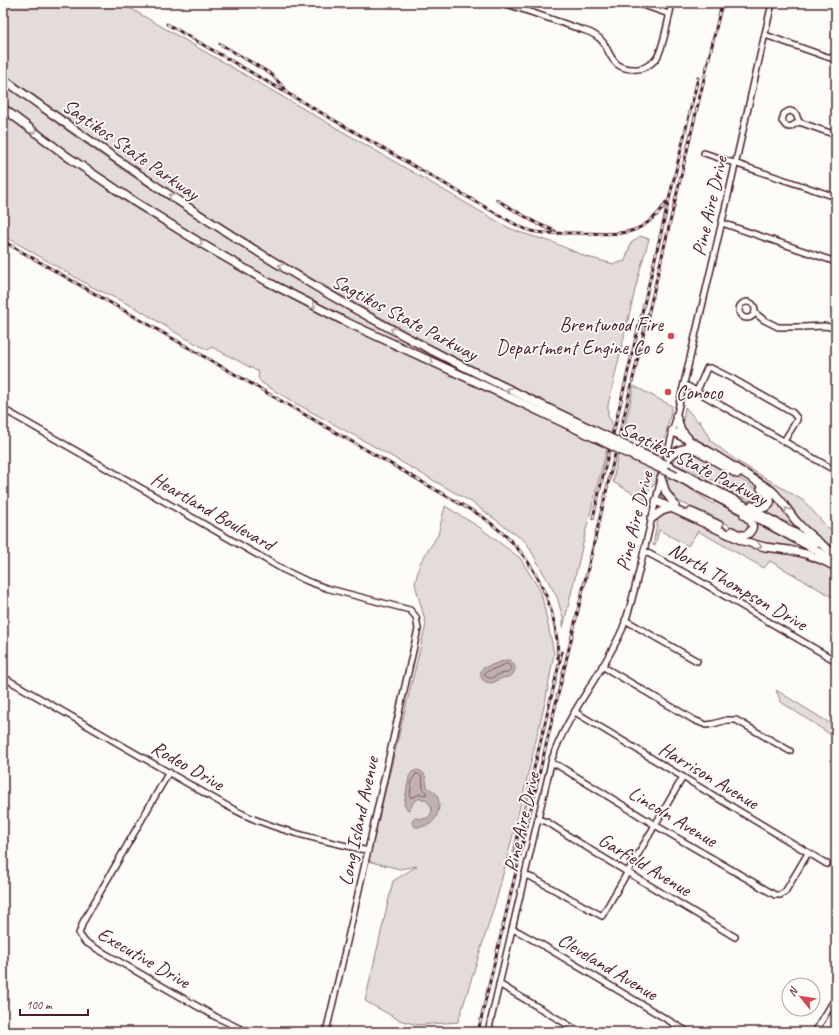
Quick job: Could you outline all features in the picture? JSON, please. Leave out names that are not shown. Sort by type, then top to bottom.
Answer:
[{"type":"highway","name":"Sagtikos State Parkway","points":[[3,79],[184,206],[356,310],[452,362],[625,449],[656,463],[836,555]]},
{"type":"highway","name":"Sagtikos State Parkway","points":[[3,108],[68,157],[129,199],[202,244],[268,282],[344,321],[528,406],[607,440]]},
{"type":"highway","points":[[676,416],[683,433],[697,447],[765,491],[769,494],[771,500],[768,507],[762,509],[725,498]]},
{"type":"highway","points":[[672,433],[771,490],[801,527],[836,555]]},
{"type":"highway","points":[[666,460],[680,449],[697,447]]},
{"type":"highway","points":[[661,478],[666,493],[673,506],[743,541],[761,546],[806,554],[836,567]]},
{"type":"highway","name":"Sagtikos State Parkway","points":[[725,498],[836,561]]},
{"type":"highway","points":[[656,499],[737,534],[745,536],[749,534],[753,526],[750,520],[725,498]]},
{"type":"highway","points":[[652,520],[662,511],[673,506]]},
{"type":"street","points":[[330,3],[344,5],[350,3]]},
{"type":"street","points":[[504,3],[594,34],[602,41],[611,57],[618,65],[628,69],[638,69],[649,65],[656,58],[661,48],[672,3]]},
{"type":"street","points":[[637,3],[669,14]]},
{"type":"street","name":"Pine Aire Drive","points":[[488,1032],[551,762],[559,741],[618,637],[625,620],[652,520],[772,3]]},
{"type":"street","points":[[765,35],[836,60]]},
{"type":"street","points":[[799,122],[836,135]]},
{"type":"street","points":[[704,153],[836,197]]},
{"type":"street","points":[[722,223],[836,262]]},
{"type":"street","points":[[755,313],[764,320],[778,327],[824,326],[836,328]]},
{"type":"street","points":[[697,391],[708,368],[711,368],[793,413],[797,420],[784,441]]},
{"type":"street","points":[[684,384],[836,471]]},
{"type":"street","name":"Heartland Boulevard","points":[[3,409],[284,570],[326,588],[410,610],[416,617]]},
{"type":"street","name":"North Thompson Drive","points":[[644,551],[689,575],[836,661]]},
{"type":"street","name":"Long Island Avenue","points":[[326,1032],[418,630],[416,617]]},
{"type":"street","points":[[625,620],[697,661]]},
{"type":"street","points":[[602,666],[694,720],[706,725],[727,720],[736,720],[790,751]]},
{"type":"street","name":"Rodeo Drive","points":[[3,677],[220,802],[258,821],[295,834],[368,851]]},
{"type":"street","name":"Harrison Avenue","points":[[575,712],[682,778],[827,864]]},
{"type":"street","name":"Lincoln Avenue","points":[[551,762],[775,895],[780,895],[785,892],[808,853]]},
{"type":"street","name":"Executive Drive","points":[[169,772],[83,922],[79,934],[85,942],[216,1017],[243,1030],[254,1032]]},
{"type":"street","points":[[524,875],[533,878],[602,916],[682,778]]},
{"type":"street","name":"Garfield Avenue","points":[[538,819],[547,822],[734,936]]},
{"type":"street","name":"Cleveland Avenue","points":[[512,929],[544,946],[688,1032]]},
{"type":"street","points":[[499,984],[580,1032]]},
{"type":"street","points":[[815,1032],[836,997]]},
{"type":"shaded area","points":[[3,3],[121,3],[509,228],[552,242],[587,257],[614,264],[625,261],[631,243],[640,236],[649,239],[639,273],[608,405],[608,417],[612,425],[611,434],[520,391],[367,310],[271,255],[146,175],[3,73]]},
{"type":"shaded area","points":[[3,83],[57,124],[136,179],[198,219],[322,294],[462,371],[460,373],[312,301],[232,259],[149,209],[66,152],[3,103]]},
{"type":"shaded area","points":[[3,113],[64,159],[130,205],[265,285],[329,318],[553,421],[607,448],[563,628],[563,618],[557,597],[526,542],[473,503],[262,383],[258,378],[259,372],[212,347],[208,350],[178,334],[136,308],[90,286],[3,235]]},
{"type":"shaded area","points":[[634,386],[672,406],[661,457],[622,439]]},
{"type":"shaded area","points":[[685,407],[700,424],[699,420],[711,441],[737,461],[804,501],[827,527],[836,532],[836,549],[820,540],[809,531],[810,529],[801,523],[785,499],[774,486],[738,464],[729,462],[687,434],[683,428]]},
{"type":"shaded area","points":[[692,450],[765,494],[768,503],[759,506],[724,488],[725,485],[674,464],[671,478],[680,482],[713,504],[715,502],[749,520],[749,531],[741,532],[709,514],[684,504],[672,497],[668,487],[668,475],[672,463],[678,453]]},
{"type":"shaded area","points":[[618,453],[658,472],[655,484],[649,490],[647,501],[613,482]]},
{"type":"shaded area","points":[[771,493],[799,527],[763,512],[771,507]]},
{"type":"shaded area","points":[[445,506],[479,527],[520,558],[541,592],[554,653],[546,698],[498,894],[458,1022],[418,1025],[399,1020],[365,1001],[393,881],[417,866],[400,869],[371,862],[369,858],[426,624],[415,584],[420,563],[438,535]]},
{"type":"shaded area","points":[[673,511],[728,532],[817,561],[836,569],[836,599],[770,561],[764,568],[698,531],[688,546],[659,530],[655,546],[653,545],[658,519],[662,514]]},
{"type":"shaded area","points":[[754,520],[813,552],[813,555],[757,544],[744,538],[754,532]]},
{"type":"shaded area","points":[[776,690],[836,727],[836,738],[781,702]]},
{"type":"water","points":[[506,660],[512,662],[515,668],[511,676],[490,683],[482,679],[481,670],[483,668]]},
{"type":"water","points":[[417,770],[424,774],[427,787],[437,795],[439,807],[437,815],[433,821],[430,824],[421,827],[415,827],[412,822],[414,818],[422,819],[427,818],[430,815],[432,811],[429,804],[423,799],[419,799],[415,801],[408,810],[404,805],[409,777],[412,772]]},
{"type":"railway","points":[[478,1032],[722,3]]},
{"type":"railway","points":[[167,24],[527,230],[551,233],[605,234],[627,232],[639,228],[648,222],[657,215],[666,202]]},
{"type":"railway","points":[[220,44],[272,75],[285,89]]},
{"type":"railway","points":[[593,518],[698,78]]},
{"type":"railway","points":[[497,200],[538,224],[555,231]]},
{"type":"railway","points":[[3,241],[483,517],[511,541],[522,553],[539,580],[546,595],[555,626],[558,658]]},
{"type":"railway","points":[[514,852],[562,652]]},
{"type":"place","name":"Brentwood Fire Department Engine Co 6","points":[[671,336]]},
{"type":"place","name":"Conoco","points":[[668,392]]}]
